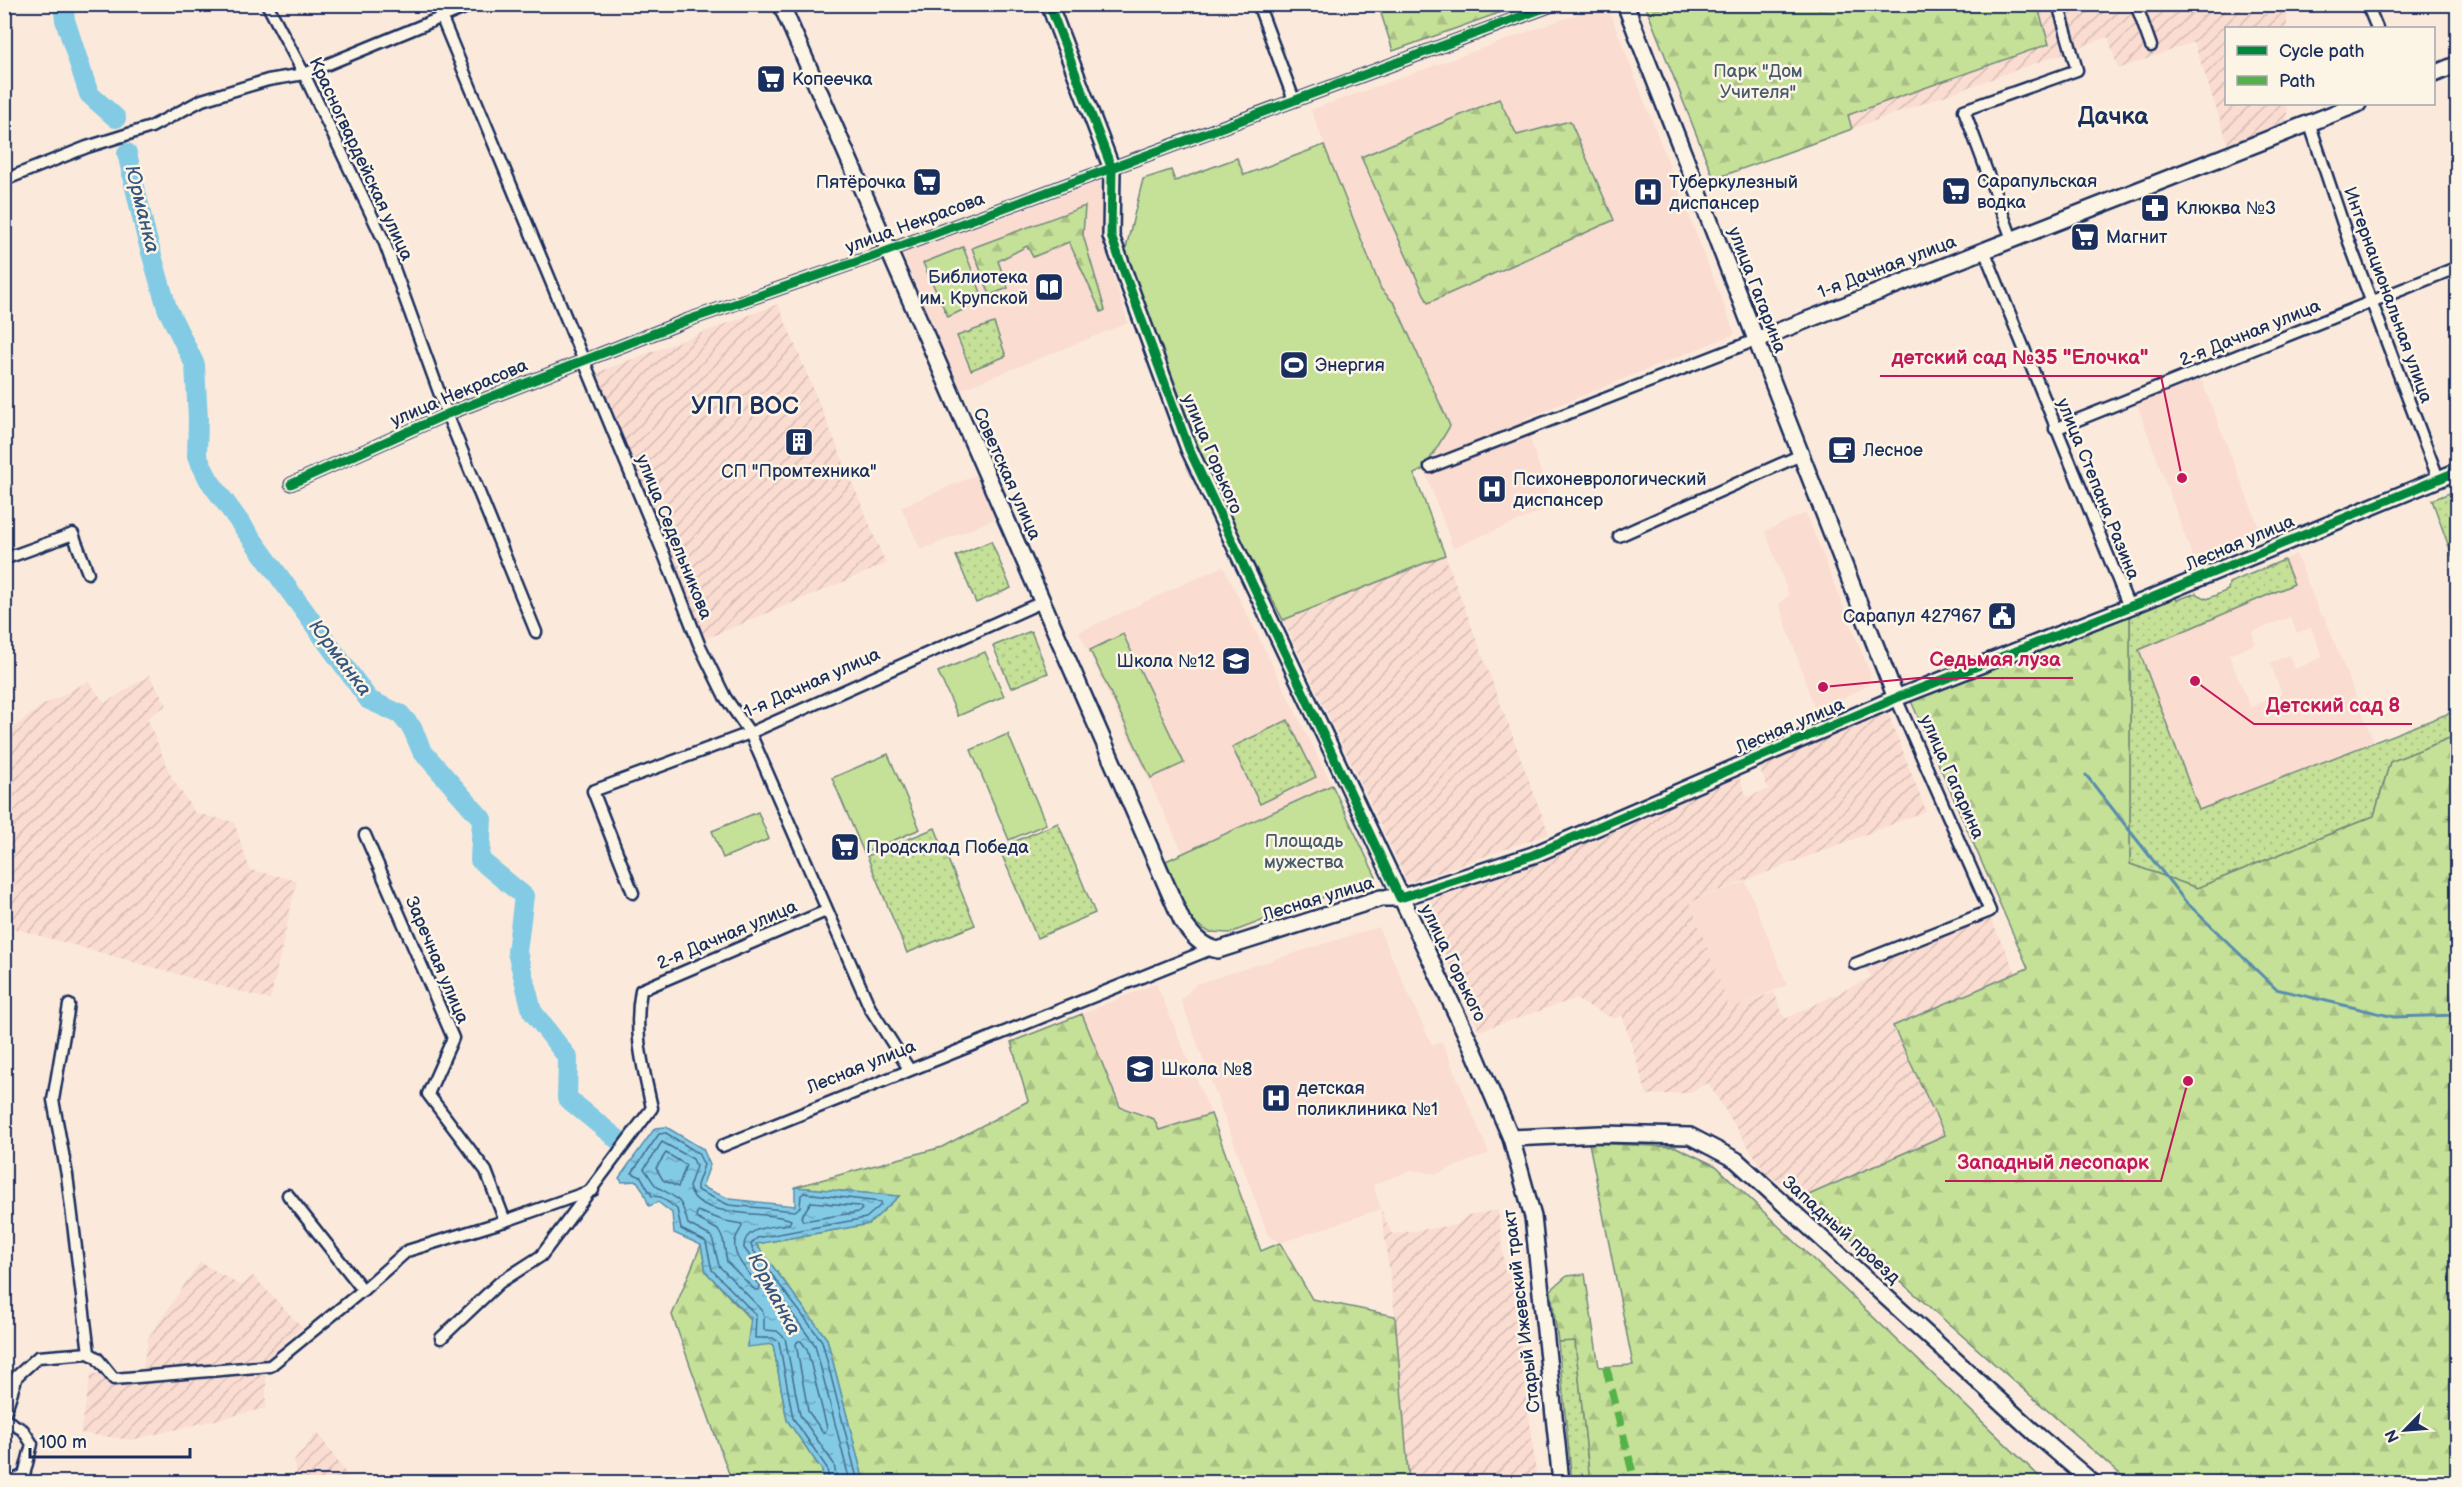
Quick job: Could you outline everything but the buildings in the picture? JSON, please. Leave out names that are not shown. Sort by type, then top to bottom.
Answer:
[{"type":"street","name":"Красногвардейская улица","points":[[267,4],[304,74],[384,241],[447,414],[536,632]]},
{"type":"street","name":"улица Седельникова","points":[[436,4],[699,644],[725,696],[750,733],[870,1008],[909,1069]]},
{"type":"street","points":[[4,180],[87,147],[151,127],[202,100],[268,80],[304,74],[474,4]]},
{"type":"street","name":"Советская улица","points":[[780,4],[1182,921],[1193,937],[1211,949]]},
{"type":"street","name":"улица Горького","points":[[1049,4],[1112,169],[1111,236],[1189,449],[1473,1049],[1511,1138]]},
{"type":"street","points":[[1258,4],[1294,100]]},
{"type":"street","name":"улица Некрасова","points":[[291,484],[447,414],[688,320],[1112,169],[1555,4]]},
{"type":"street","name":"улица Гагарина","points":[[1625,4],[1896,698],[1990,911],[1855,964]]},
{"type":"street","points":[[2012,239],[1965,110],[2077,70],[2058,4]]},
{"type":"street","points":[[2136,4],[2151,46]]},
{"type":"street","points":[[2367,4],[2377,27]]},
{"type":"street","points":[[2435,73],[2457,64]]},
{"type":"street","name":"1-я Дачная улица","points":[[1430,466],[2355,105]]},
{"type":"street","name":"Интернациональная улица","points":[[2309,122],[2371,302],[2438,478]]},
{"type":"street","name":"улица Степана Разина","points":[[1984,250],[2129,607]]},
{"type":"street","name":"2-я Дачная улица","points":[[2055,429],[2457,267]]},
{"type":"street","points":[[1619,536],[1801,455]]},
{"type":"street","name":"Лесная улица","points":[[722,1146],[1211,949],[1218,950],[1381,898],[1400,898],[1533,855],[1896,698],[2129,607],[2457,471]]},
{"type":"street","points":[[4,559],[73,534],[88,573]]},
{"type":"street","name":"1-я Дачная улица","points":[[633,893],[593,791],[750,733],[1042,602]]},
{"type":"street","name":"Заречная улица","points":[[365,835],[453,1038],[428,1094],[486,1171],[505,1221]]},
{"type":"street","name":"2-я Дачная улица","points":[[593,1190],[652,1108],[639,1046],[636,1012],[641,990],[826,911]]},
{"type":"street","points":[[69,1005],[52,1100],[67,1175],[89,1353]]},
{"type":"street","name":"Западный проезд","points":[[1511,1138],[1601,1134],[1690,1136],[1736,1160],[2037,1435],[2092,1482]]},
{"type":"street","name":"Старый Ижевский тракт","points":[[1511,1138],[1533,1217],[1561,1482]]},
{"type":"street","points":[[9,1482],[24,1475],[32,1444],[23,1430],[4,1417],[17,1376],[38,1357],[89,1353],[98,1358],[114,1379],[270,1366],[407,1251],[505,1221],[593,1190]]},
{"type":"street","points":[[441,1338],[499,1283],[541,1256],[593,1190]]},
{"type":"street","points":[[288,1195],[363,1290]]},
{"type":"shaded area","points":[[1607,5],[1735,334],[1524,419],[1552,507],[1453,548],[1424,469],[1450,426],[1395,304],[1381,289],[1311,110]]},
{"type":"shaded area","points":[[2037,5],[2294,5],[2287,7],[2287,27],[2225,27],[2225,105],[2287,105],[2287,122],[2228,144],[2194,42],[2118,69],[2108,37],[1852,129],[1848,115],[2048,44]]},
{"type":"shaded area","points":[[1101,181],[1104,246],[1128,323],[960,390],[903,254]]},
{"type":"shaded area","points":[[778,304],[886,564],[705,639],[593,374]]},
{"type":"shaded area","points":[[2201,379],[2260,530],[2193,558],[2136,402]]},
{"type":"shaded area","points":[[976,475],[995,519],[921,550],[901,507]]},
{"type":"shaded area","points":[[1806,513],[1870,673],[1869,685],[1816,713],[1779,604],[1789,595],[1765,531]]},
{"type":"shaded area","points":[[2296,554],[2320,614],[2325,618],[2374,742],[2199,810],[2139,650],[2294,584],[2284,560]],"holes":[[[2290,617],[2297,633],[2311,628],[2323,657],[2295,669],[2289,655],[2270,663],[2282,694],[2250,707],[2229,655],[2256,644],[2252,632]]]},
{"type":"shaded area","points":[[1445,555],[1549,834],[1408,883],[1283,620]]},
{"type":"shaded area","points":[[1223,566],[1332,785],[1183,853],[1079,632]]},
{"type":"shaded area","points":[[149,675],[167,705],[147,718],[171,776],[195,813],[234,822],[250,870],[297,880],[270,1000],[5,926],[11,885],[4,868],[5,734],[40,707],[88,681],[105,703]]},
{"type":"shaded area","points":[[1888,713],[1926,811],[1690,902],[1730,1009],[1774,992],[1785,1019],[1871,977],[1866,968],[1990,918],[2016,973],[1893,1026],[1945,1135],[1804,1197],[1765,1173],[1708,1083],[1688,1093],[1647,1095],[1622,1015],[1614,1019],[1575,999],[1479,1031],[1422,904],[1587,840],[1612,826],[1738,775],[1747,797],[1769,789],[1758,766]]},
{"type":"shaded area","points":[[1746,882],[1787,985],[1730,1009],[1690,902]]},
{"type":"shaded area","points":[[1378,927],[1432,1045],[1442,1042],[1489,1153],[1437,1174],[1412,1170],[1373,1185],[1381,1209],[1280,1243],[1268,1235],[1181,1000],[1196,984]]},
{"type":"shaded area","points":[[1156,983],[1211,1114],[1159,1130],[1154,1119],[1120,1107],[1082,1014]]},
{"type":"shaded area","points":[[1381,1209],[1392,1234],[1456,1225],[1468,1215],[1498,1210],[1505,1272],[1512,1275],[1537,1482],[1409,1482],[1395,1316]]},
{"type":"shaded area","points":[[200,1262],[241,1286],[253,1276],[302,1327],[266,1359],[266,1408],[131,1440],[80,1433],[91,1374],[142,1372],[148,1338]]},
{"type":"shaded area","points":[[317,1432],[352,1482],[296,1482],[294,1461]]},
{"type":"green space","points":[[1378,4],[1521,4],[1521,5],[1393,51]]},
{"type":"green space","name":"Парк \"Дом Учителя\"","points":[[1645,5],[2037,5],[2049,44],[1848,115],[1852,129],[1714,179]]},
{"type":"green space","points":[[1499,99],[1517,135],[1570,121],[1614,220],[1428,303],[1361,157]]},
{"type":"green space","name":"Энергия","points":[[1324,145],[1381,289],[1395,304],[1450,426],[1424,469],[1414,474],[1445,555],[1283,620],[1213,486],[1124,256],[1143,179],[1171,170],[1175,181],[1237,158],[1244,175]]},
{"type":"green space","points":[[1085,206],[1083,235],[1105,310],[1101,312],[1069,242],[1033,257],[1027,246],[998,261],[1008,288],[990,295],[972,248]]},
{"type":"green space","points":[[963,247],[984,300],[948,317],[923,263]]},
{"type":"green space","points":[[994,323],[1006,356],[971,370],[957,336]]},
{"type":"green space","points":[[2457,490],[2457,569],[2432,500]]},
{"type":"green space","points":[[991,541],[1011,588],[976,603],[956,556]]},
{"type":"green space","points":[[2284,560],[2294,584],[2139,650],[2199,810],[2457,710],[2457,735],[2390,762],[2374,816],[2197,888],[2130,864],[2130,616],[2174,596],[2177,600],[2196,593],[2207,599],[2228,590],[2229,583]]},
{"type":"green space","points":[[2130,616],[2130,864],[2197,888],[2374,816],[2390,762],[2457,735],[2457,1482],[2129,1482],[1804,1197],[1945,1135],[1893,1026],[2028,968],[1911,701]]},
{"type":"green space","points":[[1031,631],[1048,673],[1011,688],[993,646]]},
{"type":"green space","points":[[1123,634],[1184,763],[1151,778],[1090,650]]},
{"type":"green space","points":[[985,652],[1004,696],[958,716],[938,672]]},
{"type":"green space","points":[[1288,720],[1316,777],[1260,804],[1232,747]]},
{"type":"green space","points":[[1008,734],[1046,824],[1009,840],[971,750]]},
{"type":"green space","points":[[888,754],[920,829],[864,853],[832,778]]},
{"type":"green space","name":"Площадь мужества","points":[[1332,785],[1376,877],[1230,933],[1209,932],[1190,920],[1166,861]]},
{"type":"green space","points":[[758,812],[769,839],[723,858],[712,831]]},
{"type":"green space","points":[[1058,823],[1095,913],[1037,938],[999,848]]},
{"type":"green space","points":[[935,828],[975,925],[907,953],[867,856]]},
{"type":"green space","points":[[1082,1014],[1120,1107],[1154,1119],[1159,1130],[1211,1114],[1261,1251],[1280,1243],[1312,1299],[1395,1316],[1409,1482],[864,1482],[827,1339],[756,1244],[869,1224],[899,1196],[795,1187],[942,1147],[1028,1101],[1011,1042]]},
{"type":"green space","points":[[1589,1143],[1676,1147],[1716,1166],[2045,1482],[1590,1482],[1575,1341],[1558,1342],[1551,1290],[1567,1276],[1585,1274],[1599,1367],[1633,1365]]},
{"type":"green space","points":[[701,1245],[706,1272],[773,1344],[787,1420],[822,1470],[824,1482],[732,1482],[672,1315]]},
{"type":"green space","points":[[1575,1340],[1590,1482],[1572,1482],[1558,1342]]},
{"type":"water","points":[[666,1127],[703,1149],[710,1165],[702,1187],[730,1199],[795,1206],[795,1187],[899,1196],[869,1224],[756,1244],[827,1339],[864,1482],[824,1482],[822,1470],[787,1420],[773,1344],[747,1347],[751,1318],[706,1272],[701,1245],[674,1233],[672,1213],[658,1202],[649,1206],[637,1181],[622,1182],[619,1178],[655,1128]]},
{"type":"waterway","name":"Юрманка","points":[[63,4],[65,20],[89,94],[116,118]]},
{"type":"waterway","name":"Юрманка","points":[[127,153],[146,235],[167,308],[195,365],[198,419],[197,456],[209,480],[369,700],[400,714],[412,728],[422,751],[482,819],[480,860],[524,896],[517,952],[532,1011],[568,1058],[567,1098],[617,1139]]},
{"type":"waterway","points":[[2086,775],[2185,901],[2276,989],[2394,1017],[2458,1015]]},
{"type":"marked path","points":[[1606,1367],[1635,1482]]},
{"type":"cycle path","points":[[1049,4],[1112,169],[1111,236],[1189,449],[1400,898],[1533,855],[1896,698],[2144,601],[2458,471]]},
{"type":"cycle path","points":[[291,484],[447,414],[688,320],[871,257],[1555,4]]},
{"type":"place","name":"Копеечка","points":[[771,79]]},
{"type":"place","name":"Пятёрочка","points":[[927,182]]},
{"type":"place","name":"Сарапульская водка","points":[[1956,191]]},
{"type":"place","name":"Туберкулезный диспансер","points":[[1648,192]]},
{"type":"place","name":"Клюква №3","points":[[2155,208]]},
{"type":"place","name":"Магнит","points":[[2085,237]]},
{"type":"place","name":"Библиотека им. Крупской","points":[[1049,287]]},
{"type":"place","name":"Энергия","points":[[1294,365]]},
{"type":"place","name":"СП \"Промтехника\"","points":[[799,442]]},
{"type":"place","name":"Лесное","points":[[1842,450]]},
{"type":"place","name":"детский сад №35 \"Елочка\"","points":[[2182,478]]},
{"type":"place","name":"Психоневрологический диспансер","points":[[1492,489]]},
{"type":"place","name":"Сарапул 427967","points":[[2002,616]]},
{"type":"place","name":"Школа №12","points":[[1236,661]]},
{"type":"place","name":"Детский сад 8","points":[[2195,681]]},
{"type":"place","name":"Седьмая луза","points":[[1823,687]]},
{"type":"place","name":"Продсклад Победа","points":[[845,847]]},
{"type":"place","name":"Школа №8","points":[[1140,1069]]},
{"type":"place","name":"Западный лесопарк","points":[[2188,1081]]},
{"type":"place","name":"детская поликлиника №1","points":[[1276,1098]]},
{"type":"district","name":"Дачка","points":[[2113,116]]},
{"type":"district","name":"УПП ВОС","points":[[745,406]]}]
